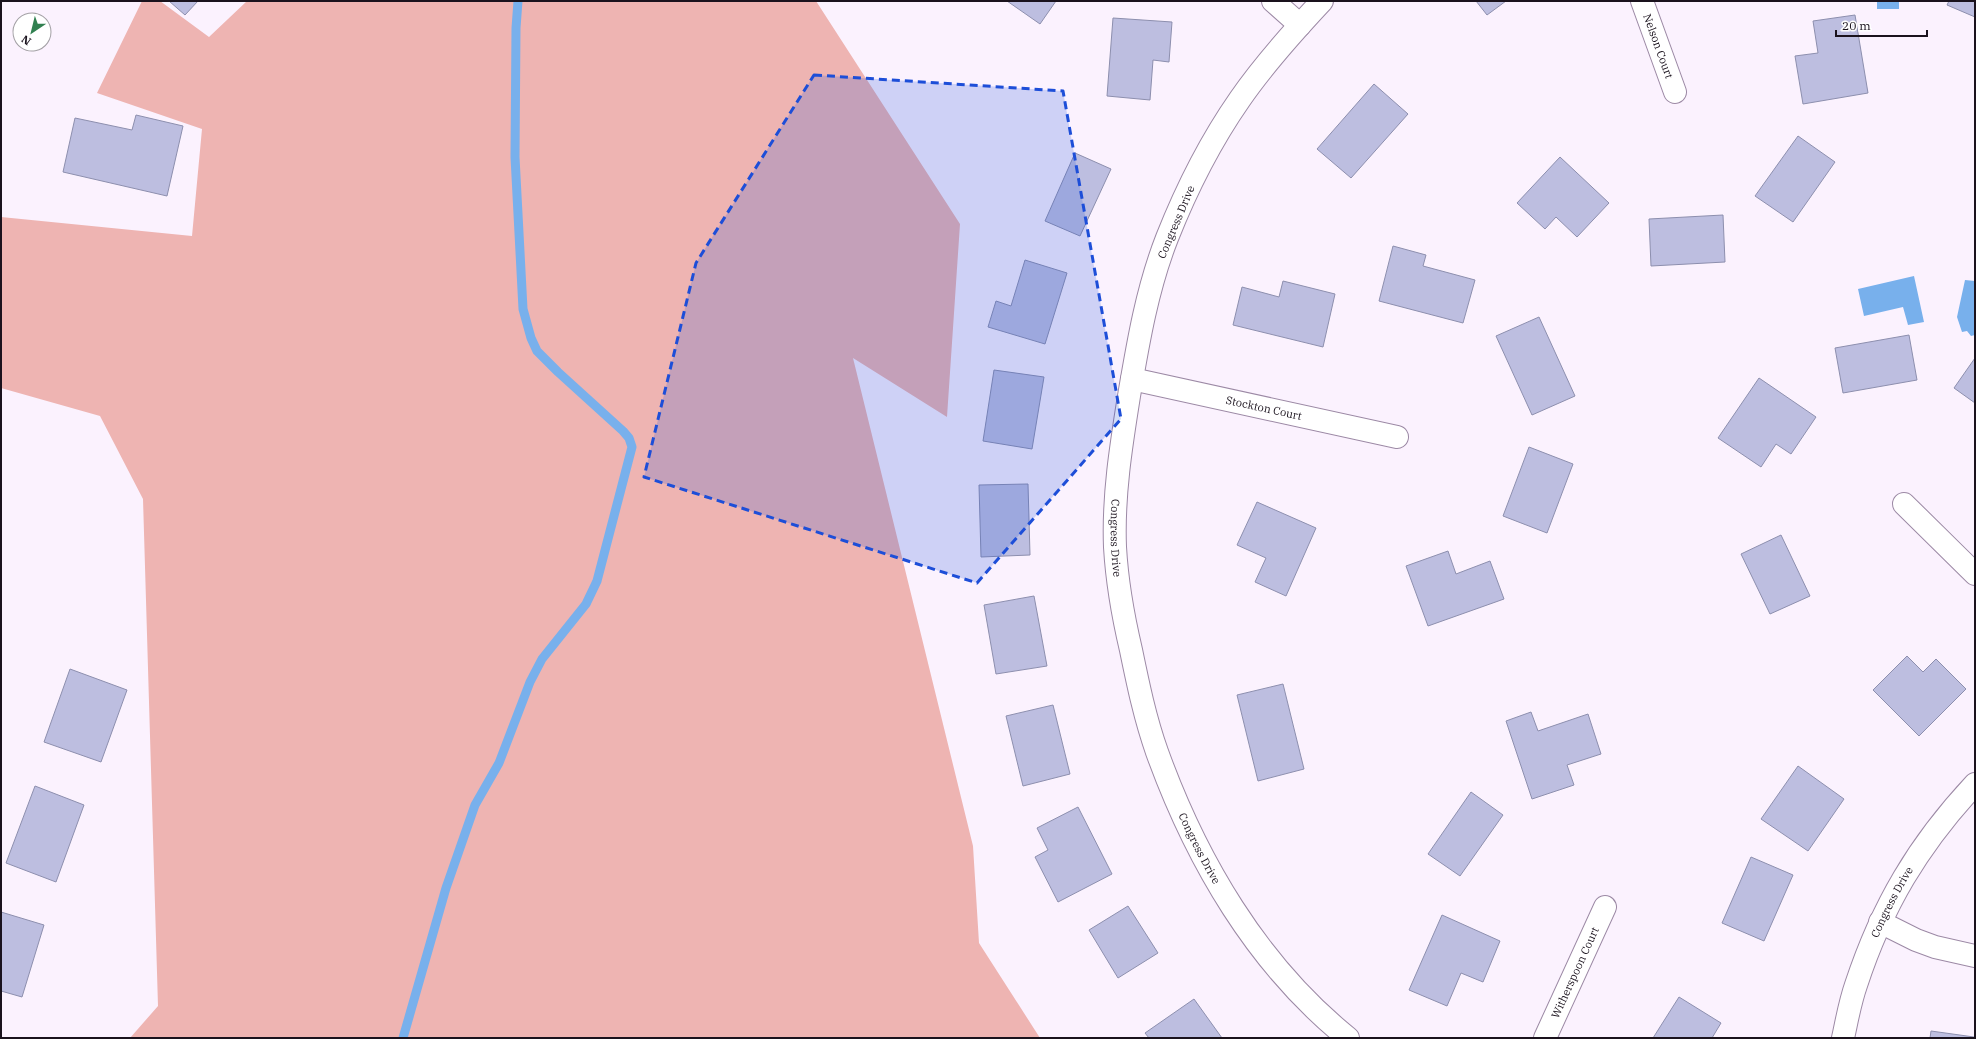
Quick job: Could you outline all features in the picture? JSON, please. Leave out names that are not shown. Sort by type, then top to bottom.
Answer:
[{"type":"street","points":[[1272,1],[1300,25]]},
{"type":"street","name":"Congress Drive","points":[[1322,1],[1300,25],[1240,99],[1201,162],[1168,238],[1153,279],[1142,322],[1132,379],[1119,467],[1115,508],[1115,547],[1123,620],[1137,684],[1156,750],[1196,845],[1234,910],[1280,972],[1305,1000],[1348,1038]]},
{"type":"street","name":"Nelson Court","points":[[1642,1],[1675,92]]},
{"type":"street","name":"Stockton Court","points":[[1132,379],[1396,437]]},
{"type":"street","points":[[1904,504],[1975,574]]},
{"type":"street","name":"Congress Drive","points":[[1842,1038],[1855,986],[1880,922],[1917,854],[1937,827],[1975,784]]},
{"type":"street","name":"Witherspoon Court","points":[[1545,1038],[1605,907]]},
{"type":"street","points":[[1880,922],[1916,940],[1935,947],[1975,956]]},
{"type":"highlighted area","points":[[814,75],[1063,91],[1121,419],[977,583],[644,477],[696,263]]},
{"type":"shaded area","points":[[142,1],[160,1],[209,37],[247,1],[816,1],[960,224],[947,417],[853,358],[973,846],[979,943],[1040,1038],[130,1038],[158,1006],[143,499],[100,416],[1,388],[1,217],[192,236],[202,129],[97,93]]},
{"type":"water","points":[[1877,1],[1899,1],[1899,9],[1877,9]]},
{"type":"water","points":[[1914,276],[1924,322],[1908,325],[1903,307],[1864,316],[1858,289]]},
{"type":"water","points":[[1965,280],[1975,281],[1975,335],[1971,336],[1967,331],[1962,332],[1957,317]]},
{"type":"building","points":[[169,1],[198,1],[185,15]]},
{"type":"building","points":[[1007,1],[1056,1],[1040,24]]},
{"type":"building","points":[[1476,1],[1506,1],[1487,15]]},
{"type":"building","points":[[1949,1],[1975,1],[1975,17],[1947,5]]},
{"type":"building","points":[[1855,15],[1868,93],[1803,104],[1795,56],[1818,53],[1813,21]]},
{"type":"building","points":[[1113,18],[1172,22],[1169,62],[1153,60],[1150,100],[1107,96]]},
{"type":"building","points":[[1374,84],[1408,114],[1351,178],[1317,149]]},
{"type":"building","points":[[136,115],[183,126],[167,196],[63,172],[75,118],[132,130]]},
{"type":"building","points":[[1798,136],[1835,162],[1793,222],[1755,196]]},
{"type":"building","points":[[1075,153],[1111,169],[1080,236],[1045,221]]},
{"type":"building","points":[[1560,157],[1609,203],[1577,237],[1556,217],[1545,229],[1517,203]]},
{"type":"building","points":[[1723,215],[1725,262],[1651,266],[1649,219]]},
{"type":"building","points":[[1393,246],[1426,255],[1423,266],[1475,280],[1463,323],[1379,301]]},
{"type":"building","points":[[1025,260],[1067,273],[1045,344],[988,327],[996,301],[1011,306]]},
{"type":"building","points":[[1283,281],[1335,294],[1323,347],[1233,325],[1242,287],[1279,297]]},
{"type":"building","points":[[1539,317],[1575,396],[1532,415],[1496,336]]},
{"type":"building","points":[[1909,335],[1917,380],[1843,393],[1835,348]]},
{"type":"building","points":[[1975,358],[1975,403],[1954,388]]},
{"type":"building","points":[[994,370],[1044,377],[1032,449],[983,441]]},
{"type":"building","points":[[1759,378],[1816,417],[1791,454],[1776,444],[1761,467],[1718,438]]},
{"type":"building","points":[[1529,447],[1573,464],[1547,533],[1503,516]]},
{"type":"building","points":[[1028,484],[1030,555],[981,557],[979,485]]},
{"type":"building","points":[[1257,502],[1316,528],[1286,596],[1255,582],[1266,558],[1237,545]]},
{"type":"building","points":[[1781,535],[1810,596],[1770,614],[1741,554]]},
{"type":"building","points":[[1448,551],[1456,574],[1490,561],[1504,599],[1428,626],[1406,566]]},
{"type":"building","points":[[1034,596],[1047,666],[996,674],[984,605]]},
{"type":"building","points":[[1907,656],[1923,672],[1936,659],[1966,689],[1919,736],[1873,690]]},
{"type":"building","points":[[70,669],[127,690],[101,762],[44,742]]},
{"type":"building","points":[[1283,684],[1304,769],[1258,781],[1237,695]]},
{"type":"building","points":[[1053,705],[1070,774],[1023,786],[1006,716]]},
{"type":"building","points":[[1531,712],[1538,731],[1588,714],[1601,754],[1567,765],[1574,785],[1532,799],[1506,721]]},
{"type":"building","points":[[1798,766],[1844,799],[1808,851],[1761,819]]},
{"type":"building","points":[[35,786],[84,805],[56,882],[6,863]]},
{"type":"building","points":[[1471,792],[1503,815],[1460,876],[1428,854]]},
{"type":"building","points":[[1078,807],[1112,874],[1058,902],[1035,857],[1048,850],[1037,828]]},
{"type":"building","points":[[1751,857],[1793,875],[1764,941],[1722,923]]},
{"type":"building","points":[[1128,906],[1158,953],[1118,978],[1089,930]]},
{"type":"building","points":[[1,912],[44,925],[22,997],[1,991]]},
{"type":"building","points":[[1442,915],[1500,941],[1483,982],[1461,973],[1447,1006],[1409,990]]},
{"type":"building","points":[[1679,997],[1721,1023],[1712,1038],[1653,1038]]},
{"type":"building","points":[[1194,999],[1222,1038],[1149,1038],[1145,1033]]},
{"type":"building","points":[[1931,1031],[1974,1037],[1974,1038],[1930,1038]]},
{"type":"waterway","points":[[403,1038],[446,888],[475,805],[499,763],[530,682],[542,659],[586,604],[597,581],[632,447],[629,438],[623,431],[537,351],[531,338],[523,309],[515,157],[516,28],[518,1]]}]
